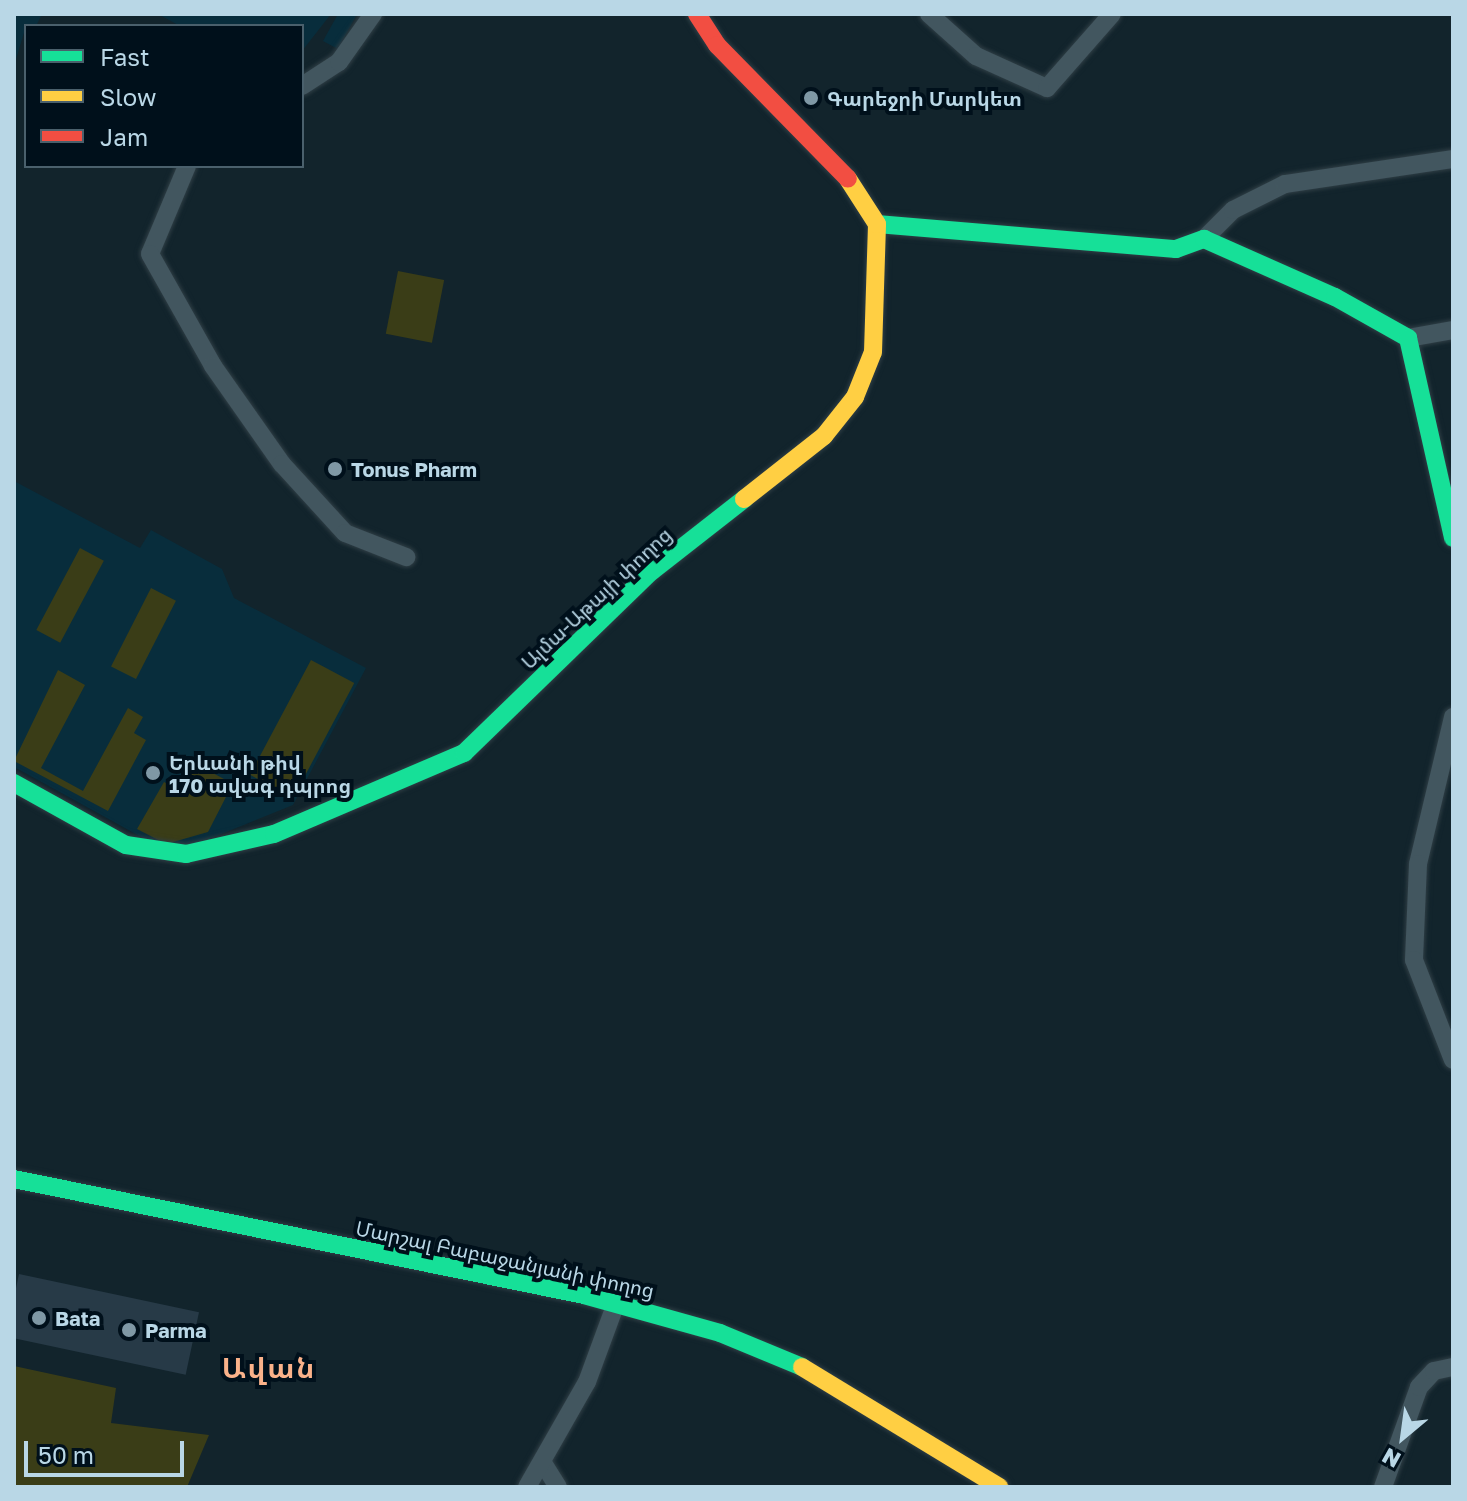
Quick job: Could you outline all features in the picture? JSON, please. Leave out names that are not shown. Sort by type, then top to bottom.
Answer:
[{"type":"street","points":[[304,85],[339,62],[373,14]]},
{"type":"street","points":[[697,14],[717,45],[855,186],[877,224],[1176,249],[1204,239],[1233,210],[1285,184],[1453,159]]},
{"type":"street","points":[[929,14],[976,56],[1047,88],[1112,14]]},
{"type":"street","points":[[186,168],[150,254],[206,354],[282,464],[345,533],[406,557]]},
{"type":"street","name":"Ալմա-Աթայի փողոց","points":[[14,783],[126,845],[186,854],[274,834],[464,753],[652,571],[824,436],[855,397],[873,352],[877,224]]},
{"type":"street","points":[[1204,239],[1408,338],[1453,330]]},
{"type":"street","points":[[1408,338],[1453,538]]},
{"type":"street","points":[[1453,717],[1418,864],[1414,960],[1453,1060]]},
{"type":"street","name":"Մարշալ Բաբաջանյանի փողոց","points":[[14,1179],[616,1303],[720,1333],[832,1380],[999,1487]]},
{"type":"street","points":[[527,1487],[587,1382],[616,1303]]},
{"type":"street","points":[[1383,1487],[1419,1387],[1434,1371],[1453,1367]]},
{"type":"street","points":[[543,1463],[558,1487]]},
{"type":"shaded area","points":[[14,14],[42,14],[37,24],[24,24],[14,66]]},
{"type":"shaded area","points":[[158,14],[331,14],[304,48],[304,24],[176,24]]},
{"type":"shaded area","points":[[338,14],[357,14],[338,49],[323,41]]},
{"type":"shaded area","points":[[14,481],[140,548],[151,530],[222,569],[234,598],[366,668],[293,805],[172,854],[14,767]]},
{"type":"green space","points":[[398,271],[444,280],[432,343],[386,334]]},
{"type":"green space","points":[[80,548],[104,561],[60,643],[36,630]]},
{"type":"green space","points":[[151,588],[176,601],[136,679],[111,666]]},
{"type":"green space","points":[[311,660],[354,683],[293,798],[250,775]]},
{"type":"green space","points":[[58,670],[85,685],[41,768],[83,791],[128,708],[143,717],[134,733],[146,740],[108,811],[14,761]]},
{"type":"green space","points":[[194,763],[224,779],[227,795],[208,832],[166,844],[137,829],[164,782],[179,790]]},
{"type":"green space","points":[[14,1366],[116,1388],[111,1423],[209,1435],[187,1487],[14,1487]]},
{"type":"building","name":"Parma","points":[[19,1274],[199,1312],[186,1375],[14,1338],[14,1298]]},
{"type":"traffic: fast","points":[[877,224],[1176,249],[1204,239],[1335,297],[1408,338],[1453,538]]},
{"type":"traffic: fast","points":[[14,783],[126,845],[186,854],[274,834],[464,753],[652,571],[744,499]]},
{"type":"traffic: fast","points":[[14,1179],[584,1295],[720,1333],[802,1367]]},
{"type":"traffic: slow","points":[[744,499],[824,436],[855,397],[873,352],[877,224],[848,179]]},
{"type":"traffic: slow","points":[[802,1367],[999,1487]]},
{"type":"traffic: jam","points":[[697,14],[717,45],[848,179]]},
{"type":"place","name":"Գարեջրի Մարկետ","points":[[811,98]]},
{"type":"place","name":"Tonus Pharm","points":[[335,469]]},
{"type":"place","name":"Երևանի թիվ 170 ավագ դպրոց","points":[[153,773]]},
{"type":"place","name":"Bata","points":[[39,1318]]},
{"type":"place","name":"Parma","points":[[129,1330]]},
{"type":"district","name":"Ավան","points":[[269,1368]]}]
